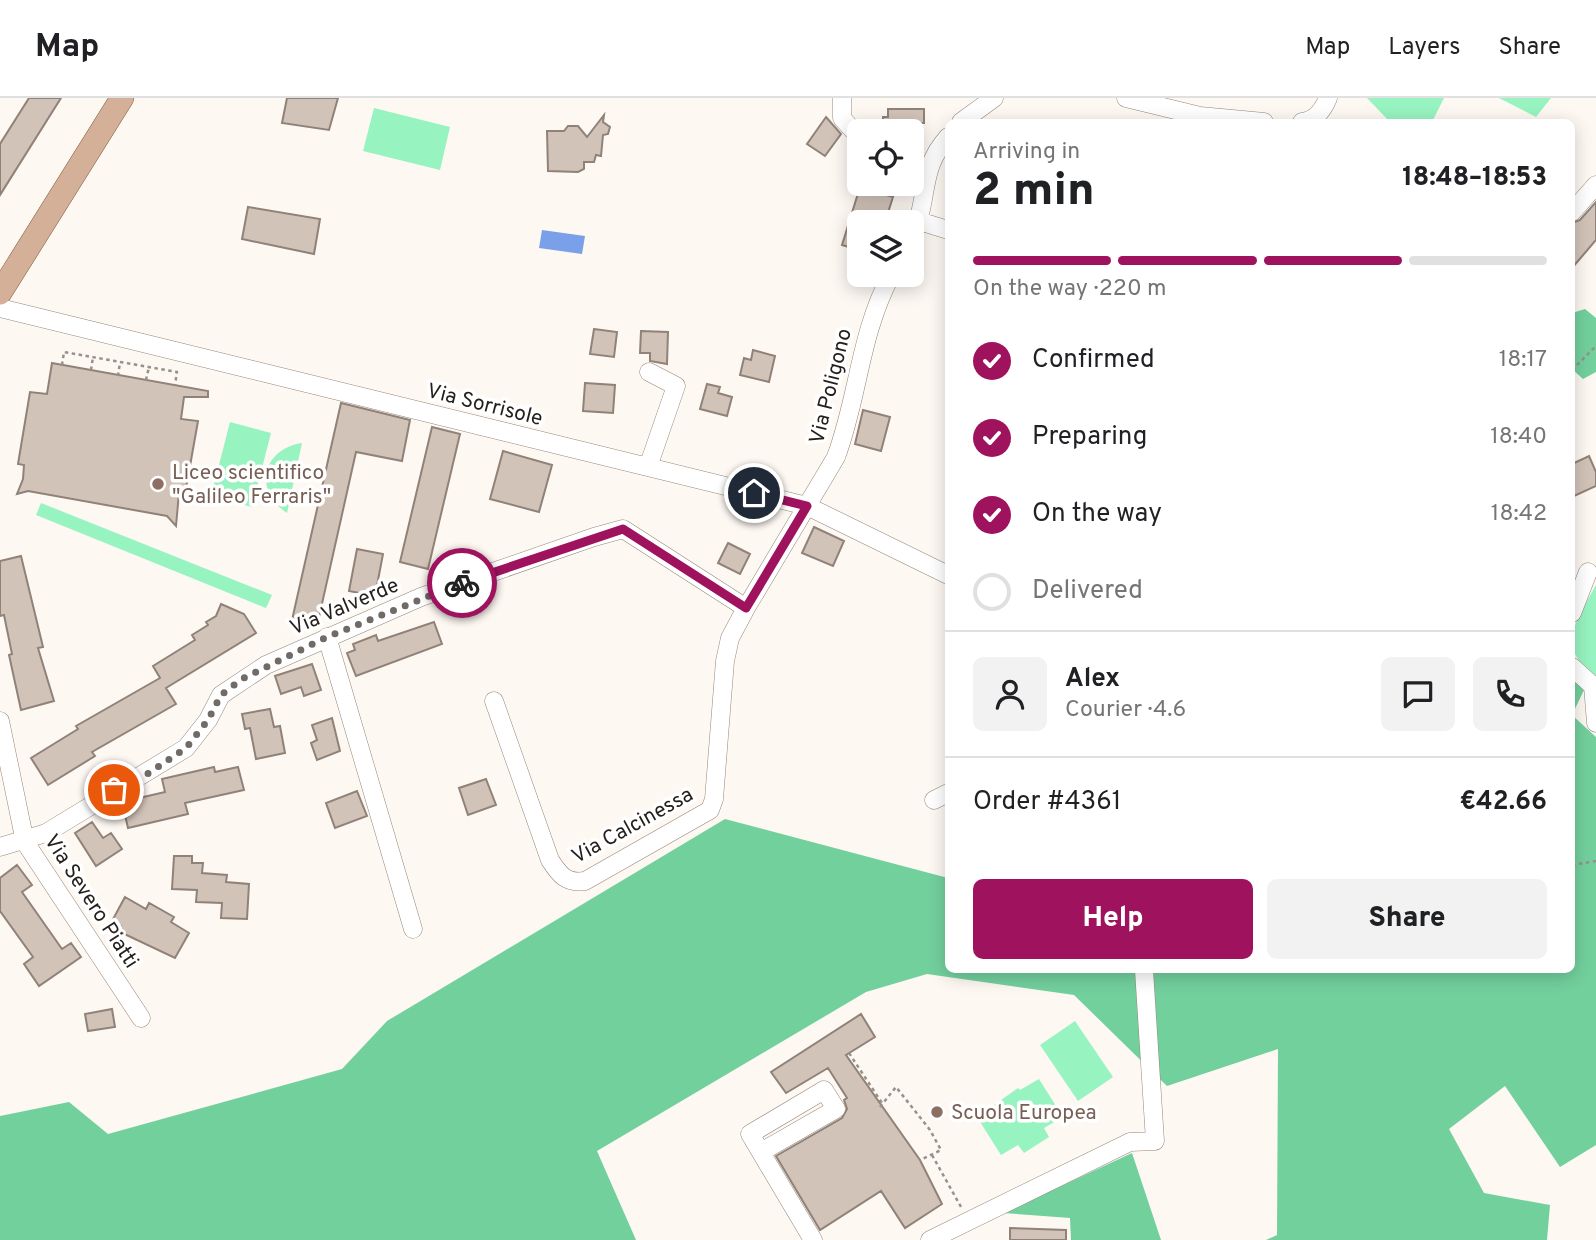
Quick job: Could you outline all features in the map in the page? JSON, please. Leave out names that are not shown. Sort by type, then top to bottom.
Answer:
[{"type":"main road","points":[[0,293],[122,98]]},
{"type":"street","points":[[842,98],[842,118],[847,124]]},
{"type":"street","points":[[965,119],[994,98]]},
{"type":"street","points":[[1126,98],[1200,119]]},
{"type":"street","points":[[1311,119],[1323,110],[1328,98]]},
{"type":"street","points":[[924,172],[945,142]]},
{"type":"street","points":[[1575,209],[1596,185]]},
{"type":"street","points":[[924,229],[945,230]]},
{"type":"street","name":"Via Poligono","points":[[807,506],[836,457],[845,432],[867,330],[886,287]]},
{"type":"street","name":"Via Sorrisole","points":[[0,308],[807,506],[945,574]]},
{"type":"street","points":[[648,467],[676,386],[649,372]]},
{"type":"street","points":[[746,608],[807,506]]},
{"type":"street","name":"Via Valverde","points":[[0,848],[46,833],[114,790],[146,775],[186,748],[208,720],[221,695],[242,679],[327,637],[421,597],[623,529],[746,608]]},
{"type":"street","points":[[1575,605],[1588,572]]},
{"type":"street","name":"Via Calcinessa","points":[[494,701],[550,860],[566,880],[575,883],[585,881],[710,810],[715,788],[725,661],[730,638],[746,608]]},
{"type":"street","points":[[327,637],[413,929]]},
{"type":"street","points":[[1575,670],[1593,687],[1596,723]]},
{"type":"street","name":"Via Severo Piatti","points":[[0,721],[25,842],[141,1018]]},
{"type":"street","points":[[930,1240],[1130,1142],[1155,1140],[1144,973]]},
{"type":"street","points":[[761,1153],[813,1240]]},
{"type":"path","points":[[1575,367],[1596,346]]},
{"type":"path","points":[[62,365],[64,352],[93,357],[177,372],[175,385]]},
{"type":"path","points":[[91,370],[93,357]]},
{"type":"path","points":[[118,376],[120,362]]},
{"type":"path","points":[[146,380],[149,367]]},
{"type":"path","points":[[1575,865],[1596,862]]},
{"type":"path","points":[[849,1054],[881,1105],[896,1087],[911,1102],[941,1150],[920,1160],[932,1155],[963,1212]]},
{"type":"green space","points":[[1367,98],[1444,98],[1434,119],[1387,119]]},
{"type":"green space","points":[[1499,98],[1551,98],[1536,117]]},
{"type":"green space","points":[[374,108],[450,127],[440,170],[363,151]]},
{"type":"green space","points":[[1585,309],[1596,318],[1596,372],[1583,379],[1575,372],[1575,312]]},
{"type":"green space","points":[[230,422],[271,433],[252,507],[211,496]]},
{"type":"green space","points":[[302,443],[287,513],[269,494],[267,472],[278,453]]},
{"type":"green space","points":[[41,503],[272,595],[266,608],[36,515]]},
{"type":"green space","points":[[1596,585],[1596,677],[1583,666],[1575,651],[1575,628]]},
{"type":"green space","points":[[1575,681],[1585,688],[1575,709]]},
{"type":"green space","points":[[1575,718],[1596,737],[1596,1145],[1560,1167],[1505,1086],[1449,1129],[1484,1193],[1550,1205],[1547,1240],[1266,1240],[1277,1235],[1278,1049],[1167,1086],[1074,995],[927,974],[866,992],[597,1151],[636,1240],[0,1240],[0,1116],[69,1102],[108,1134],[342,1069],[387,1021],[725,819],[945,877],[945,973],[1575,973]]},
{"type":"green space","points":[[1075,1021],[1113,1077],[1078,1101],[1040,1045]]},
{"type":"green space","points":[[1039,1079],[1063,1117],[1044,1128],[1049,1137],[1024,1153],[1018,1145],[1001,1155],[977,1117],[1018,1088],[1020,1090]]},
{"type":"green space","points":[[1132,1153],[1161,1240],[1071,1240],[1070,1218],[1003,1213]]},
{"type":"water","points":[[542,230],[585,236],[582,254],[539,248]]},
{"type":"building","points":[[29,98],[61,98],[0,195],[0,144]]},
{"type":"building","points":[[287,98],[338,98],[329,130],[282,123]]},
{"type":"building","points":[[888,109],[924,109],[924,119],[883,119],[888,117]]},
{"type":"building","points":[[604,115],[603,122],[610,127],[608,134],[603,135],[601,156],[596,155],[594,162],[584,162],[584,169],[578,172],[548,171],[547,131],[564,131],[568,126],[578,126],[587,137]]},
{"type":"building","points":[[826,117],[841,134],[825,156],[807,144]]},
{"type":"building","points":[[857,196],[893,197],[889,210],[853,210]]},
{"type":"building","points":[[1596,202],[1596,240],[1575,264],[1575,222]]},
{"type":"building","points":[[248,207],[320,219],[314,254],[242,239]]},
{"type":"building","points":[[847,229],[847,246],[842,245]]},
{"type":"building","points":[[594,329],[617,332],[614,357],[590,354]]},
{"type":"building","points":[[641,331],[668,332],[667,364],[650,361],[650,353],[640,353]]},
{"type":"building","points":[[753,350],[775,356],[769,382],[740,375],[744,358],[751,360]]},
{"type":"building","points":[[52,363],[208,391],[208,397],[184,397],[181,419],[198,421],[185,494],[179,493],[176,526],[167,516],[28,491],[17,494],[23,479],[24,465],[18,464],[30,392],[47,394]]},
{"type":"building","points":[[585,383],[615,385],[613,413],[583,411]]},
{"type":"building","points":[[707,384],[720,387],[718,393],[732,397],[727,416],[700,409]]},
{"type":"building","points":[[341,403],[410,420],[402,461],[356,452],[317,626],[292,620]]},
{"type":"building","points":[[863,410],[890,417],[881,451],[855,444]]},
{"type":"building","points":[[432,427],[460,434],[428,569],[400,562]]},
{"type":"building","points":[[503,451],[552,465],[539,512],[490,499]]},
{"type":"building","points":[[1589,456],[1596,472],[1596,486],[1575,496],[1575,463]]},
{"type":"building","points":[[814,527],[844,541],[833,566],[802,553]]},
{"type":"building","points":[[728,543],[750,554],[740,574],[718,563]]},
{"type":"building","points":[[357,549],[383,554],[375,596],[349,591]]},
{"type":"building","points":[[21,556],[43,647],[38,648],[54,701],[21,710],[9,655],[12,654],[4,615],[0,616],[0,561]]},
{"type":"building","points":[[221,604],[244,614],[256,633],[166,688],[176,704],[92,752],[95,756],[48,785],[31,758],[78,729],[76,726],[160,678],[153,666],[195,640],[192,635],[208,625],[206,622],[216,616]]},
{"type":"building","points":[[434,622],[442,644],[356,676],[347,653],[355,650],[353,644],[376,635],[378,641]]},
{"type":"building","points":[[312,664],[321,690],[304,696],[301,687],[281,694],[275,676]]},
{"type":"building","points":[[270,709],[274,727],[280,726],[285,753],[256,759],[250,728],[245,729],[242,714]]},
{"type":"building","points":[[332,718],[340,751],[317,760],[311,743],[317,740],[312,725]]},
{"type":"building","points":[[214,767],[215,772],[238,767],[244,790],[185,803],[188,814],[128,828],[122,802],[165,792],[162,779]]},
{"type":"building","points":[[486,779],[496,805],[468,815],[459,788]]},
{"type":"building","points":[[357,791],[367,816],[335,828],[326,803]]},
{"type":"building","points":[[92,822],[103,838],[111,833],[122,849],[96,866],[75,833]]},
{"type":"building","points":[[174,856],[192,856],[192,863],[203,863],[202,873],[227,875],[226,882],[249,884],[247,919],[221,918],[222,903],[196,902],[197,890],[172,889]]},
{"type":"building","points":[[17,865],[32,885],[22,892],[62,949],[71,943],[81,957],[39,986],[24,964],[33,957],[0,911],[0,878]]},
{"type":"building","points":[[125,897],[146,909],[149,903],[174,917],[171,922],[189,933],[175,958],[118,931],[121,926],[112,921]]},
{"type":"building","points":[[112,1009],[115,1027],[88,1031],[85,1014]]},
{"type":"building","points":[[861,1014],[875,1037],[846,1055],[920,1160],[942,1204],[905,1228],[881,1191],[820,1230],[776,1156],[842,1118],[847,1109],[844,1100],[847,1098],[828,1068],[786,1093],[771,1072]]},
{"type":"building","points":[[1010,1228],[1066,1230],[1066,1240],[1010,1240]]},
{"type":"way so far","points":[[114,790],[146,775],[186,748],[208,720],[221,695],[266,664],[421,597],[462,583]]},
{"type":"place","name":"Liceo scientifico \"Galileo Ferraris\"","points":[[158,484]]},
{"type":"place","name":"Scuola Europea","points":[[937,1112]]},
{"type":"route","points":[[462,583],[623,529],[746,608],[807,506],[754,493]]}]
